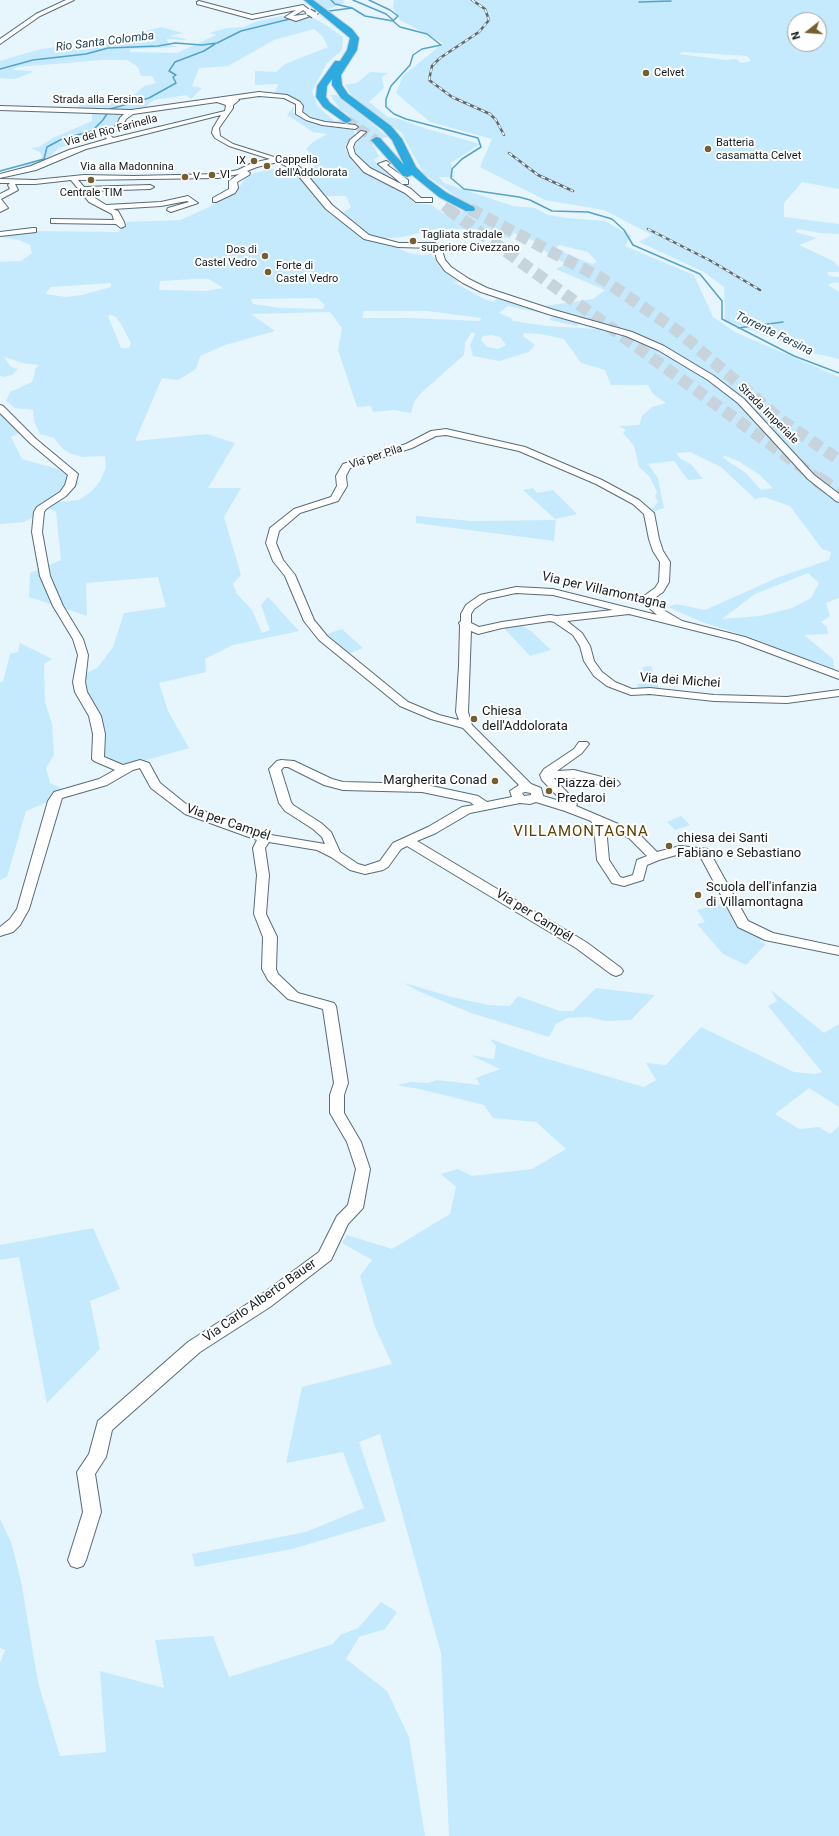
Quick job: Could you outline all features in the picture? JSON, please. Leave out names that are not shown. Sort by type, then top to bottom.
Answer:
[{"type":"highway","points":[[313,10],[340,28],[350,38],[350,46],[321,90],[321,97],[326,105],[347,120]]},
{"type":"highway","points":[[313,10],[349,31],[355,38],[352,50],[336,75],[337,85],[344,96],[390,130],[397,139],[411,168],[424,181],[443,195],[470,209]]},
{"type":"highway","points":[[376,140],[398,166],[421,188]]},
{"type":"highway","points":[[386,163],[390,164],[407,179],[444,206]]},
{"type":"street","points":[[0,42],[38,15],[71,0]]},
{"type":"street","points":[[199,4],[215,6],[252,17],[313,10]]},
{"type":"street","points":[[313,10],[293,18],[288,17],[290,14],[313,10]]},
{"type":"street","points":[[227,100],[254,94],[276,95],[292,99],[300,106],[298,110],[299,114],[313,121],[355,127]]},
{"type":"street","points":[[227,100],[254,94]]},
{"type":"street","points":[[227,100],[230,106],[216,128],[215,133],[217,137],[232,145],[279,160]]},
{"type":"street","name":"Strada alla Fersina","points":[[0,108],[131,112],[227,100]]},
{"type":"street","points":[[111,140],[106,134],[120,126],[123,118],[131,112]]},
{"type":"street","name":"Via del Rio Farinella","points":[[0,176],[33,168],[71,151],[111,140],[215,116],[225,116]]},
{"type":"street","name":"Via del Rio Farinella","points":[[206,118],[225,116]]},
{"type":"street","points":[[363,132],[352,141],[350,147],[352,155],[367,170],[420,200],[429,200],[382,164],[386,163]]},
{"type":"street","name":"Via alla Madonnina","points":[[0,181],[15,184],[84,177],[134,178],[218,176],[240,172],[252,166],[279,160]]},
{"type":"street","name":"Strada Imperiale","points":[[279,160],[293,166],[300,172],[329,207],[367,237],[388,241],[398,245],[424,244],[437,248],[440,260],[448,269],[466,281],[484,290],[551,312],[629,334],[661,348],[711,378],[741,401],[812,477],[839,499]]},
{"type":"street","name":"Via alla Madonnina","points":[[216,200],[232,190],[234,188],[233,181],[254,168],[252,166]]},
{"type":"street","points":[[54,221],[121,224],[118,214],[92,200],[73,178]]},
{"type":"street","points":[[0,188],[15,184],[14,190],[0,197]]},
{"type":"street","points":[[81,189],[150,186]]},
{"type":"street","points":[[105,207],[161,204],[188,198],[194,203],[171,210]]},
{"type":"street","points":[[0,201],[4,208],[0,210]]},
{"type":"street","points":[[88,214],[118,214]]},
{"type":"street","points":[[0,234],[33,230]]},
{"type":"street","points":[[0,408],[33,441],[73,474],[70,486],[63,494],[42,507],[39,512],[37,532],[45,576],[58,606],[80,644],[83,655],[80,682],[81,692],[96,716],[99,734],[98,759],[115,767],[124,769]]},
{"type":"street","name":"Via per Pila","points":[[468,726],[434,717],[404,704],[340,653],[323,638],[309,621],[290,575],[278,561],[270,543],[274,530],[284,520],[297,511],[312,505],[335,499],[342,486],[341,476],[346,466],[409,446],[434,434],[446,432],[522,449],[599,482],[636,502],[649,513],[654,539],[658,551],[665,562],[665,570],[664,582],[659,590],[648,598],[647,601],[658,611],[677,622]]},
{"type":"street","name":"Via per Villamontagna","points":[[527,787],[468,726],[462,712],[465,666],[464,623],[466,614],[477,601],[497,593],[516,590],[553,592],[677,622],[757,644],[839,676]]},
{"type":"street","points":[[464,623],[478,632],[508,624],[550,618],[557,619],[633,612]]},
{"type":"street","name":"Via dei Michei","points":[[557,619],[577,633],[586,646],[589,661],[598,674],[612,684],[631,692],[650,691],[707,697],[787,700],[839,693]]},
{"type":"street","points":[[546,775],[578,751],[583,744]]},
{"type":"street","points":[[335,854],[327,835],[317,826],[289,808],[285,803],[275,769],[281,764],[290,763],[328,782],[343,786],[422,788],[474,798],[483,805]]},
{"type":"street","name":"Via per Campél","points":[[0,932],[8,929],[15,922],[23,909],[30,890],[54,801],[58,795],[64,792],[103,782],[124,769],[140,764],[145,766],[153,782],[182,808],[266,838],[313,846],[335,854],[354,867],[360,869],[371,870],[384,864],[398,846],[409,842],[466,810],[483,805],[520,799]]},
{"type":"street","points":[[546,775],[574,774],[614,784]]},
{"type":"street","points":[[546,775],[546,778],[571,804],[569,808]]},
{"type":"street","points":[[535,798],[537,796],[537,791],[527,787],[516,791],[516,794],[520,799],[530,800],[535,798],[569,808],[616,826],[633,835],[655,858]]},
{"type":"street","points":[[596,819],[600,826],[603,860],[614,877],[620,882],[639,877],[642,863],[655,858],[680,850],[704,852],[743,924],[770,937],[839,951]]},
{"type":"street","name":"Via Carlo Alberto Bauer","points":[[77,1560],[92,1512],[86,1472],[98,1457],[104,1426],[194,1347],[264,1302],[325,1256],[342,1220],[355,1208],[362,1169],[354,1142],[337,1113],[337,1095],[341,1083],[329,1006],[293,996],[272,976],[269,969],[270,938],[260,914],[263,875],[259,848],[261,843],[266,838]]},
{"type":"street","name":"Via per Campél","points":[[409,842],[455,868],[581,945],[616,971]]},
{"type":"shaded area","points":[[313,0],[343,0],[344,3],[327,10]]},
{"type":"shaded area","points":[[394,0],[839,0],[839,189],[802,182],[784,203],[784,217],[839,224],[839,234],[820,233],[798,229],[795,232],[817,238],[799,245],[833,261],[839,267],[839,272],[827,272],[829,276],[839,277],[839,283],[834,282],[828,285],[839,292],[839,359],[805,351],[725,320],[724,287],[704,272],[639,242],[652,235],[604,210],[545,200],[480,167],[492,139],[430,122],[396,93],[403,76],[443,43],[400,20],[393,8]],"holes":[[[683,52],[747,56],[751,61],[741,63],[736,59],[726,60],[679,54]]]},
{"type":"shaded area","points":[[282,16],[288,20],[311,17],[343,37],[342,50],[327,63],[312,91],[317,105],[334,121],[354,119],[340,109],[330,95],[337,95],[388,137],[371,142],[379,156],[374,160],[389,176],[385,178],[368,168],[356,154],[354,146],[364,133],[358,126],[324,123],[311,118],[303,113],[301,106],[297,103],[299,100],[275,93],[278,84],[255,85],[255,71],[276,72],[285,64],[328,47],[323,37],[314,29],[274,40],[228,66],[199,68],[192,86],[202,88],[191,99],[187,95],[154,100],[147,105],[148,109],[126,110],[118,125],[59,148],[41,164],[17,167],[41,159],[42,156],[40,152],[31,148],[39,147],[53,138],[92,121],[92,113],[77,112],[80,103],[108,101],[126,102],[144,86],[156,83],[152,76],[141,76],[138,67],[127,60],[102,60],[17,67],[12,70],[33,72],[15,79],[0,78],[0,61],[37,50],[131,35],[161,27],[183,33],[170,36],[186,39],[167,39],[168,44],[178,47],[131,49],[129,52],[177,53],[216,35],[209,33],[227,28],[243,27],[258,21]]},
{"type":"shaded area","points":[[370,72],[388,73],[382,77],[384,88],[369,102],[388,117],[480,144],[451,163],[454,177],[439,177],[444,183],[513,206],[535,208],[548,215],[605,221],[631,236],[625,246],[694,275],[713,317],[735,332],[839,377],[839,598],[826,603],[830,616],[821,622],[827,627],[828,634],[804,635],[833,659],[835,672],[755,639],[702,622],[668,607],[676,604],[705,610],[779,577],[829,560],[831,552],[822,549],[790,506],[764,497],[755,499],[721,467],[690,452],[676,453],[681,459],[691,464],[703,479],[688,480],[674,461],[648,464],[658,478],[664,508],[655,511],[652,509],[658,502],[655,496],[657,492],[649,476],[639,467],[634,446],[623,433],[626,430],[619,426],[639,425],[642,416],[652,407],[666,403],[653,394],[648,385],[611,385],[605,370],[581,363],[564,339],[540,334],[524,333],[523,336],[535,345],[529,352],[499,361],[473,356],[470,345],[475,334],[472,332],[465,343],[464,355],[420,394],[414,402],[411,413],[394,410],[373,412],[371,406],[357,407],[338,350],[342,328],[330,312],[251,314],[275,331],[225,345],[200,356],[196,369],[178,380],[162,378],[135,441],[207,434],[235,443],[208,488],[241,488],[224,517],[241,575],[233,584],[237,594],[252,610],[262,633],[270,630],[261,605],[268,597],[299,631],[233,645],[205,659],[206,672],[159,683],[168,711],[189,748],[126,766],[102,756],[101,717],[86,693],[84,675],[98,667],[113,647],[124,613],[166,607],[158,577],[86,583],[87,616],[29,597],[30,573],[61,560],[56,512],[50,509],[24,522],[0,524],[0,412],[21,432],[11,437],[22,459],[58,469],[79,483],[60,502],[79,500],[92,491],[100,481],[106,468],[105,456],[83,457],[71,454],[63,449],[54,438],[40,434],[34,421],[33,410],[15,408],[6,401],[10,392],[32,382],[35,369],[39,365],[23,363],[4,357],[11,367],[18,369],[12,375],[3,377],[0,375],[0,262],[21,261],[32,253],[30,245],[19,240],[0,237],[0,235],[33,231],[118,232],[126,225],[126,222],[180,220],[209,207],[237,190],[248,175],[271,169],[307,173],[318,160],[306,149],[313,142],[327,134],[313,132],[287,115],[294,106],[293,113],[314,124],[341,126],[354,131],[355,135],[346,144],[345,149],[354,163],[361,169],[382,180],[380,181],[409,196],[414,203],[431,205],[446,215],[454,215],[473,208],[424,174],[401,132],[354,99],[345,85],[357,83]],"holes":[[[324,196],[346,196],[351,207],[343,213],[334,208]],[[435,229],[488,229],[500,237],[509,238],[514,233],[534,241],[549,254],[566,264],[556,269],[605,290],[593,299],[531,308],[501,299],[496,299],[494,302],[484,299],[453,282],[461,282],[444,269],[432,254],[422,255],[408,253],[386,242],[388,238],[403,237]],[[559,245],[588,252],[597,262],[592,264],[556,248]],[[209,279],[223,288],[206,291],[159,290],[160,281]],[[111,283],[111,287],[82,295],[66,297],[45,294],[51,287]],[[317,298],[325,305],[323,309],[280,308],[253,304],[251,299]],[[508,306],[552,315],[550,320],[577,326],[580,323],[623,335],[618,336],[598,329],[546,326],[513,321],[511,318],[499,313]],[[364,311],[427,311],[481,318],[480,321],[411,318],[362,318]],[[111,315],[116,317],[121,324],[131,343],[129,348],[121,348],[108,316]],[[491,335],[500,337],[506,345],[498,349],[487,347],[481,340],[483,336]],[[726,456],[738,461],[760,475],[773,488],[761,490],[747,474],[722,457]],[[808,573],[819,583],[811,598],[792,608],[760,616],[722,619],[755,594]]]},
{"type":"shaded area","points":[[533,488],[537,493],[553,490],[577,514],[555,519],[523,490]]},
{"type":"shaded area","points":[[416,516],[472,521],[556,520],[554,541],[416,523]]},
{"type":"shaded area","points":[[518,624],[531,631],[551,650],[530,656],[503,627]]},
{"type":"shaded area","points":[[342,629],[363,648],[345,655],[324,635]]},
{"type":"shaded area","points":[[20,643],[52,659],[44,664],[45,702],[52,724],[54,755],[46,768],[50,783],[61,788],[48,802],[26,811],[7,877],[0,880],[0,682],[3,682],[10,654],[18,652]]},
{"type":"shaded area","points":[[651,666],[659,688],[638,688],[637,684],[649,683],[642,667]]},
{"type":"shaded area","points":[[681,816],[690,825],[675,830],[667,822]]},
{"type":"shaded area","points":[[725,903],[763,937],[760,941],[766,944],[746,965],[723,954],[697,924],[705,922],[697,910]]},
{"type":"shaded area","points":[[404,983],[452,997],[488,1005],[510,1006],[518,996],[560,1011],[573,1011],[596,988],[655,995],[631,1020],[606,1021],[587,1017],[567,1018],[556,1024],[549,1037],[471,1013],[418,991]]},
{"type":"shaded area","points":[[771,990],[824,1033],[839,1024],[839,1107],[809,1088],[775,1114],[799,1129],[819,1127],[830,1134],[839,1126],[839,1836],[449,1836],[441,1653],[380,1434],[359,1442],[386,1521],[292,1549],[195,1567],[192,1554],[306,1532],[364,1508],[343,1452],[286,1463],[302,1387],[392,1364],[375,1327],[360,1276],[372,1260],[342,1243],[347,1235],[392,1249],[450,1214],[456,1187],[441,1174],[458,1169],[472,1176],[532,1169],[566,1149],[536,1122],[493,1118],[484,1105],[397,1085],[411,1082],[428,1083],[437,1080],[480,1085],[476,1078],[500,1069],[470,1055],[494,1059],[496,1046],[490,1039],[544,1058],[644,1087],[656,1080],[646,1063],[666,1065],[701,1027],[794,1072],[815,1074],[822,1072],[768,1006],[777,1001]]},
{"type":"shaded area","points":[[93,1228],[120,1289],[90,1301],[100,1349],[47,1403],[19,1257],[0,1260],[0,1245]]},
{"type":"shaded area","points":[[0,1519],[11,1542],[21,1581],[38,1682],[60,1756],[106,1752],[100,1671],[164,1688],[155,1640],[213,1636],[229,1677],[333,1644],[340,1635],[358,1628],[381,1602],[397,1612],[385,1629],[359,1637],[346,1659],[387,1691],[409,1737],[425,1836],[0,1836],[0,1663],[5,1650],[0,1648]]},
{"type":"waterway","points":[[331,0],[335,4],[352,8]]},
{"type":"waterway","points":[[353,0],[386,14],[393,20]]},
{"type":"waterway","name":"Torrente Fersina","points":[[369,0],[390,10],[398,16],[393,21]]},
{"type":"waterway","points":[[639,2],[671,1]]},
{"type":"waterway","name":"Rio Santa Colomba","points":[[314,13],[352,8]]},
{"type":"waterway","points":[[352,8],[365,16],[393,21]]},
{"type":"waterway","name":"Rio Santa Colomba","points":[[0,69],[33,60],[86,54],[108,48],[158,46],[175,43],[202,45],[217,43],[241,31],[294,18]]},
{"type":"waterway","name":"Torrente Fersina","points":[[393,21],[400,27],[427,34],[441,45],[422,49],[413,55],[410,65],[391,86],[386,99],[386,107],[394,114],[406,119],[478,138],[481,147],[462,159],[452,169],[451,178],[464,189],[519,197],[530,200],[552,211],[588,212],[612,219],[624,230],[633,245],[700,274],[722,301],[722,319],[739,328]]},
{"type":"waterway","points":[[0,171],[44,159],[47,147],[62,139],[92,131],[103,120],[110,109],[149,98],[176,83],[173,77],[176,75],[169,71],[175,62],[204,51],[215,44]]},
{"type":"waterway","points":[[739,328],[783,322]]},
{"type":"waterway","name":"Torrente Fersina","points":[[739,328],[794,356],[839,373]]},
{"type":"tunnel","points":[[347,120],[376,140]]},
{"type":"tunnel","points":[[355,127],[361,129],[363,132]]},
{"type":"tunnel","points":[[444,206],[449,210]]},
{"type":"tunnel","points":[[448,209],[818,479]]},
{"type":"tunnel","points":[[472,210],[470,209],[601,278],[679,332],[781,420],[839,460]]},
{"type":"tunnel","points":[[816,478],[839,494]]},
{"type":"railway","points":[[472,0],[485,9],[489,20],[479,32],[440,58],[432,66],[429,80],[452,97],[490,114],[496,120],[504,135]]},
{"type":"railway","points":[[509,153],[538,175],[573,191]]},
{"type":"railway","points":[[648,229],[711,261],[760,290]]},
{"type":"place","name":"Celvet","points":[[646,73]]},
{"type":"place","name":"Batteria casamatta Celvet","points":[[708,149]]},
{"type":"place","name":"IX","points":[[254,161]]},
{"type":"place","name":"Cappella dell'Addolorata","points":[[267,166]]},
{"type":"place","name":"VI","points":[[212,175]]},
{"type":"place","name":"V","points":[[185,177]]},
{"type":"place","name":"Centrale TIM","points":[[91,180]]},
{"type":"place","name":"Tagliata stradale superiore Civezzano","points":[[413,241]]},
{"type":"place","name":"Dos di Castel Vedro","points":[[265,256]]},
{"type":"place","name":"Forte di Castel Vedro","points":[[268,272]]},
{"type":"place","name":"Chiesa dell'Addolorata","points":[[474,719]]},
{"type":"place","name":"Margherita Conad","points":[[495,781]]},
{"type":"place","name":"Piazza dei Predaroi","points":[[549,791]]},
{"type":"place","name":"chiesa dei Santi Fabiano e Sebastiano","points":[[669,846]]},
{"type":"place","name":"Scuola dell'infanzia di Villamontagna","points":[[698,895]]},
{"type":"district","name":"VILLAMONTAGNA","points":[[581,832]]}]
